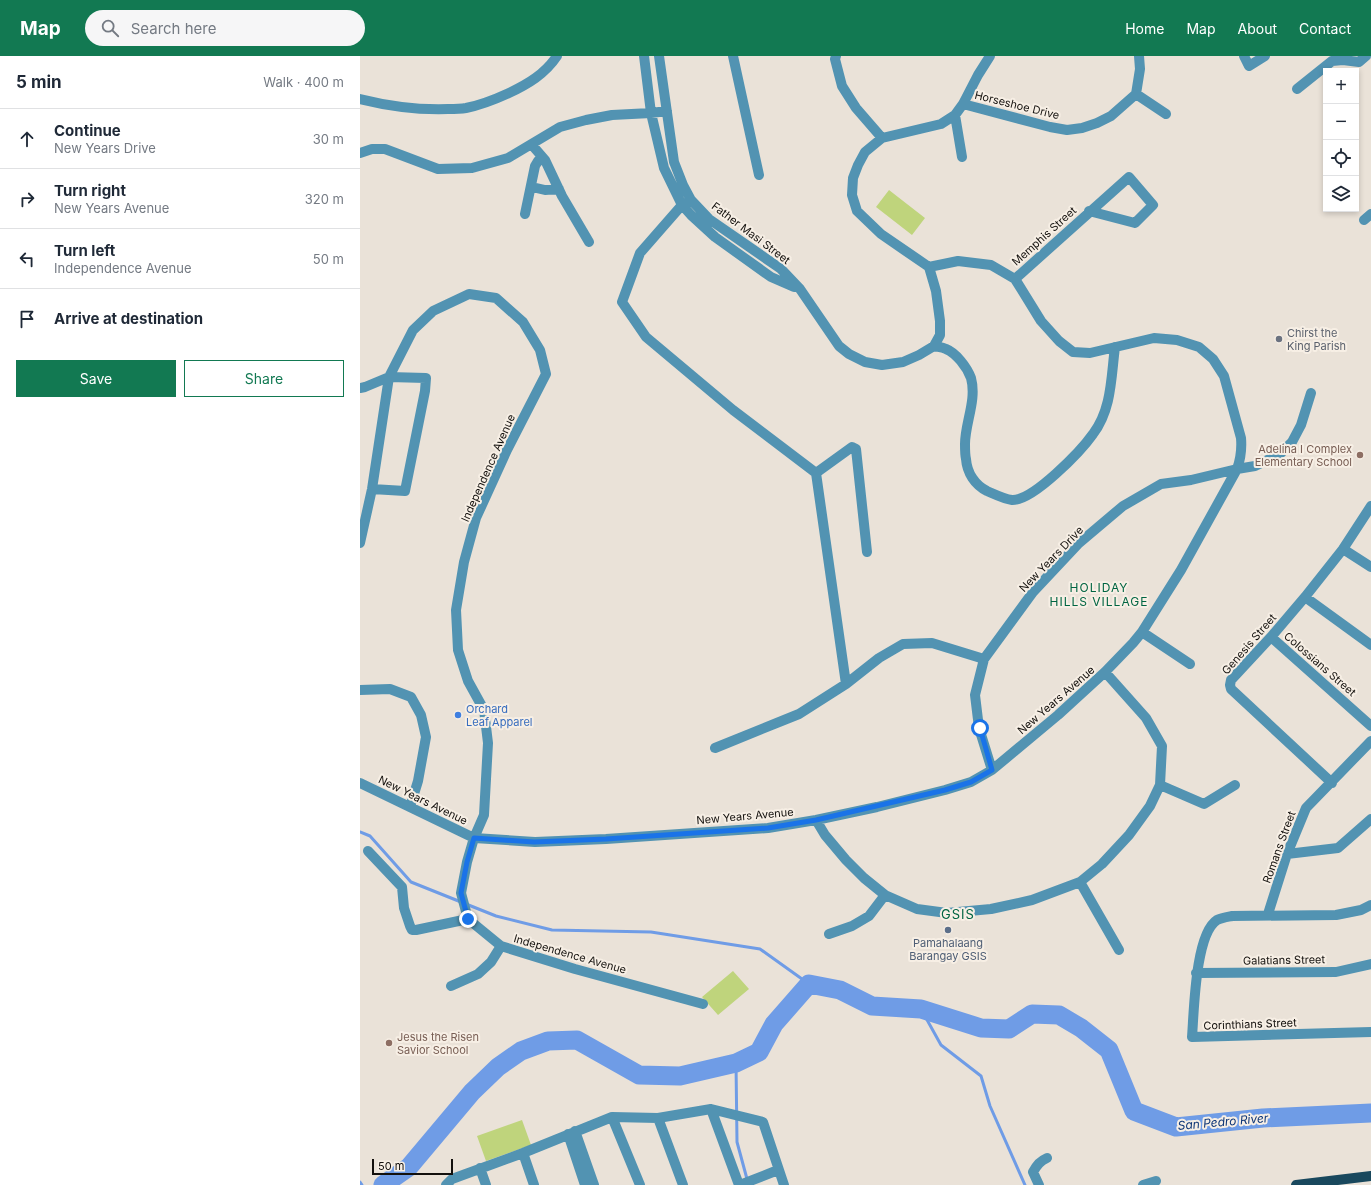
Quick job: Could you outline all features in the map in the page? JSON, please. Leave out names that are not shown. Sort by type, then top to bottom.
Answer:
[{"type":"main road","points":[[1296,1185],[1340,1182],[1371,1176]]},
{"type":"street","points":[[360,98],[404,107],[434,110],[466,108],[495,99],[525,86],[541,75],[557,56]]},
{"type":"street","name":"Father Masi Street","points":[[644,56],[651,114],[664,168],[687,202],[708,219],[781,270],[800,289],[839,346],[849,354],[865,362],[882,366],[903,362],[934,346]]},
{"type":"street","name":"Father Masi Street","points":[[659,56],[674,162],[683,185],[687,202]]},
{"type":"street","points":[[733,56],[759,175]]},
{"type":"street","points":[[836,56],[835,59],[842,86],[856,108],[882,138]]},
{"type":"street","points":[[990,56],[963,104],[955,115],[941,124],[882,138],[864,152],[853,178],[852,195],[857,211],[881,234],[929,267],[936,291],[940,321],[940,335],[934,346],[947,349],[955,355],[964,366],[970,378],[972,390],[965,444],[966,462],[971,477],[980,487],[994,494],[1013,500],[1027,496],[1039,488],[1083,447],[1098,428],[1108,406],[1114,347]]},
{"type":"street","points":[[1140,56],[1140,69],[1136,94],[1166,114]]},
{"type":"street","points":[[1244,56],[1249,66],[1265,56]]},
{"type":"street","points":[[1297,89],[1332,61],[1343,60],[1355,66],[1366,56]]},
{"type":"street","name":"Horseshoe Drive","points":[[963,104],[1050,127],[1067,130],[1082,128],[1111,116],[1136,94]]},
{"type":"street","points":[[360,154],[372,149],[385,149],[438,169],[472,168],[508,158],[560,127],[612,115],[667,112]]},
{"type":"street","points":[[955,115],[962,157]]},
{"type":"street","points":[[532,145],[544,159],[558,189],[589,242]]},
{"type":"street","points":[[525,214],[532,187],[535,166],[538,161],[544,159]]},
{"type":"street","name":"Memphis Street","points":[[1015,279],[1089,212],[1128,177],[1153,205],[1135,223],[1089,212]]},
{"type":"street","points":[[532,187],[545,190],[558,189]]},
{"type":"street","points":[[687,202],[640,253],[622,302],[646,337],[733,410],[816,473],[846,684]]},
{"type":"street","name":"New Years Avenue","points":[[360,783],[474,838],[534,842],[606,839],[768,828],[816,820],[945,790],[971,782],[992,770],[1058,715],[1105,672],[1142,632],[1181,570],[1237,469],[1241,460],[1242,438],[1224,376],[1213,359],[1199,347],[1176,340],[1154,338],[1090,353],[1073,352],[1059,341],[1041,321],[1015,279],[991,265],[958,261],[929,267]]},
{"type":"street","name":"Independence Avenue","points":[[360,543],[372,489],[389,377],[413,330],[433,311],[469,294],[496,298],[523,322],[540,350],[546,374],[507,450],[476,518],[464,562],[456,610],[458,650],[468,681],[484,710],[488,743],[484,815],[474,838],[467,862],[461,893],[468,918],[501,946],[703,1004]]},
{"type":"street","points":[[360,388],[389,377],[426,378],[425,391],[404,492],[372,489]]},
{"type":"street","name":"New Years Drive","points":[[992,770],[980,728],[975,695],[984,659],[1033,592],[1078,544],[1123,506],[1161,484],[1191,480],[1255,466],[1280,454],[1292,442],[1301,425],[1311,393]]},
{"type":"street","points":[[816,473],[852,447],[856,449],[867,552]]},
{"type":"street","name":"Genesis Street","points":[[1332,783],[1231,689],[1230,685],[1231,680],[1271,637],[1343,549],[1371,506]]},
{"type":"street","points":[[1343,549],[1371,567]]},
{"type":"street","points":[[1305,597],[1371,645]]},
{"type":"street","points":[[1142,632],[1190,664]]},
{"type":"street","name":"Colossians Street","points":[[1271,637],[1371,726]]},
{"type":"street","points":[[715,748],[799,714],[846,684],[879,658],[903,644],[932,643],[984,659]]},
{"type":"street","points":[[816,820],[825,835],[846,860],[864,878],[885,895],[917,909],[954,912],[991,909],[1032,900],[1080,882],[1102,864],[1129,836],[1150,806],[1160,785],[1162,746],[1146,718],[1105,672]]},
{"type":"street","points":[[360,690],[390,688],[411,697],[421,715],[426,737],[418,781],[410,807]]},
{"type":"street","name":"Romans Street","points":[[1268,914],[1287,854],[1306,808],[1332,783],[1371,741]]},
{"type":"street","points":[[1160,785],[1204,804],[1235,785]]},
{"type":"street","points":[[1287,854],[1338,848],[1371,819]]},
{"type":"street","points":[[368,852],[402,887],[404,908],[412,930],[468,918]]},
{"type":"street","points":[[1080,882],[1119,950]]},
{"type":"street","points":[[829,934],[852,926],[869,916],[885,895]]},
{"type":"street","name":"Corinthians Street","points":[[1371,905],[1360,910],[1336,915],[1268,914],[1232,916],[1217,920],[1207,931],[1196,973],[1192,1037],[1371,1032]]},
{"type":"street","points":[[451,986],[478,974],[491,962],[501,946]]},
{"type":"street","name":"Galatians Street","points":[[1196,973],[1336,972],[1371,964]]},
{"type":"street","points":[[711,1109],[739,1185],[778,1170]]},
{"type":"street","points":[[446,1185],[452,1179],[523,1153],[612,1117],[658,1118],[711,1109],[763,1122],[784,1185]]},
{"type":"street","points":[[612,1117],[640,1185]]},
{"type":"street","points":[[658,1118],[683,1185]]},
{"type":"street","points":[[572,1133],[585,1185]]},
{"type":"street","points":[[572,1133],[594,1185]]},
{"type":"street","points":[[523,1153],[534,1185]]},
{"type":"street","points":[[1039,1185],[1033,1172],[1036,1165],[1047,1158]]},
{"type":"street","points":[[480,1168],[486,1185]]},
{"type":"street","points":[[1143,1185],[1156,1181]]},
{"type":"green space","points":[[889,190],[925,218],[912,235],[876,207]]},
{"type":"green space","points":[[733,971],[749,989],[718,1015],[702,997]]},
{"type":"green space","points":[[522,1120],[531,1145],[486,1161],[477,1136]]},
{"type":"waterway","points":[[360,832],[370,836],[411,882],[461,902]]},
{"type":"waterway","points":[[466,904],[496,916],[552,930],[651,932],[760,949],[809,984]]},
{"type":"waterway","name":"San Pedro River","points":[[383,1185],[409,1167],[472,1092],[498,1067],[521,1051],[548,1041],[577,1040],[639,1075],[680,1076],[736,1063],[759,1052],[774,1024],[809,984],[840,990],[872,1006],[921,1009],[981,1028],[1009,1029],[1032,1014],[1059,1015],[1081,1028],[1109,1050],[1134,1111],[1176,1127],[1263,1118],[1371,1113]]},
{"type":"waterway","points":[[921,1009],[941,1045],[981,1076],[990,1106],[1025,1185]]},
{"type":"waterway","points":[[736,1063],[737,1142],[747,1179]]},
{"type":"place","name":"Chirst the King Parish","points":[[1279,339]]},
{"type":"place","name":"Adelina I Complex Elementary School","points":[[1360,455]]},
{"type":"place","name":"Orchard Leaf Apparel","points":[[458,715]]},
{"type":"place","name":"Pamahalaang Barangay GSIS","points":[[948,930]]},
{"type":"place","name":"Jesus the Risen Savior School","points":[[389,1043]]},
{"type":"district","name":"HOLIDAY HILLS VILLAGE","points":[[1099,595]]},
{"type":"district","name":"GSIS","points":[[958,914]]},
{"type":"route","points":[[468,919],[461,893],[467,862],[474,838],[534,842],[606,839],[768,828],[816,820],[877,807],[971,782],[992,770],[980,728]]}]
